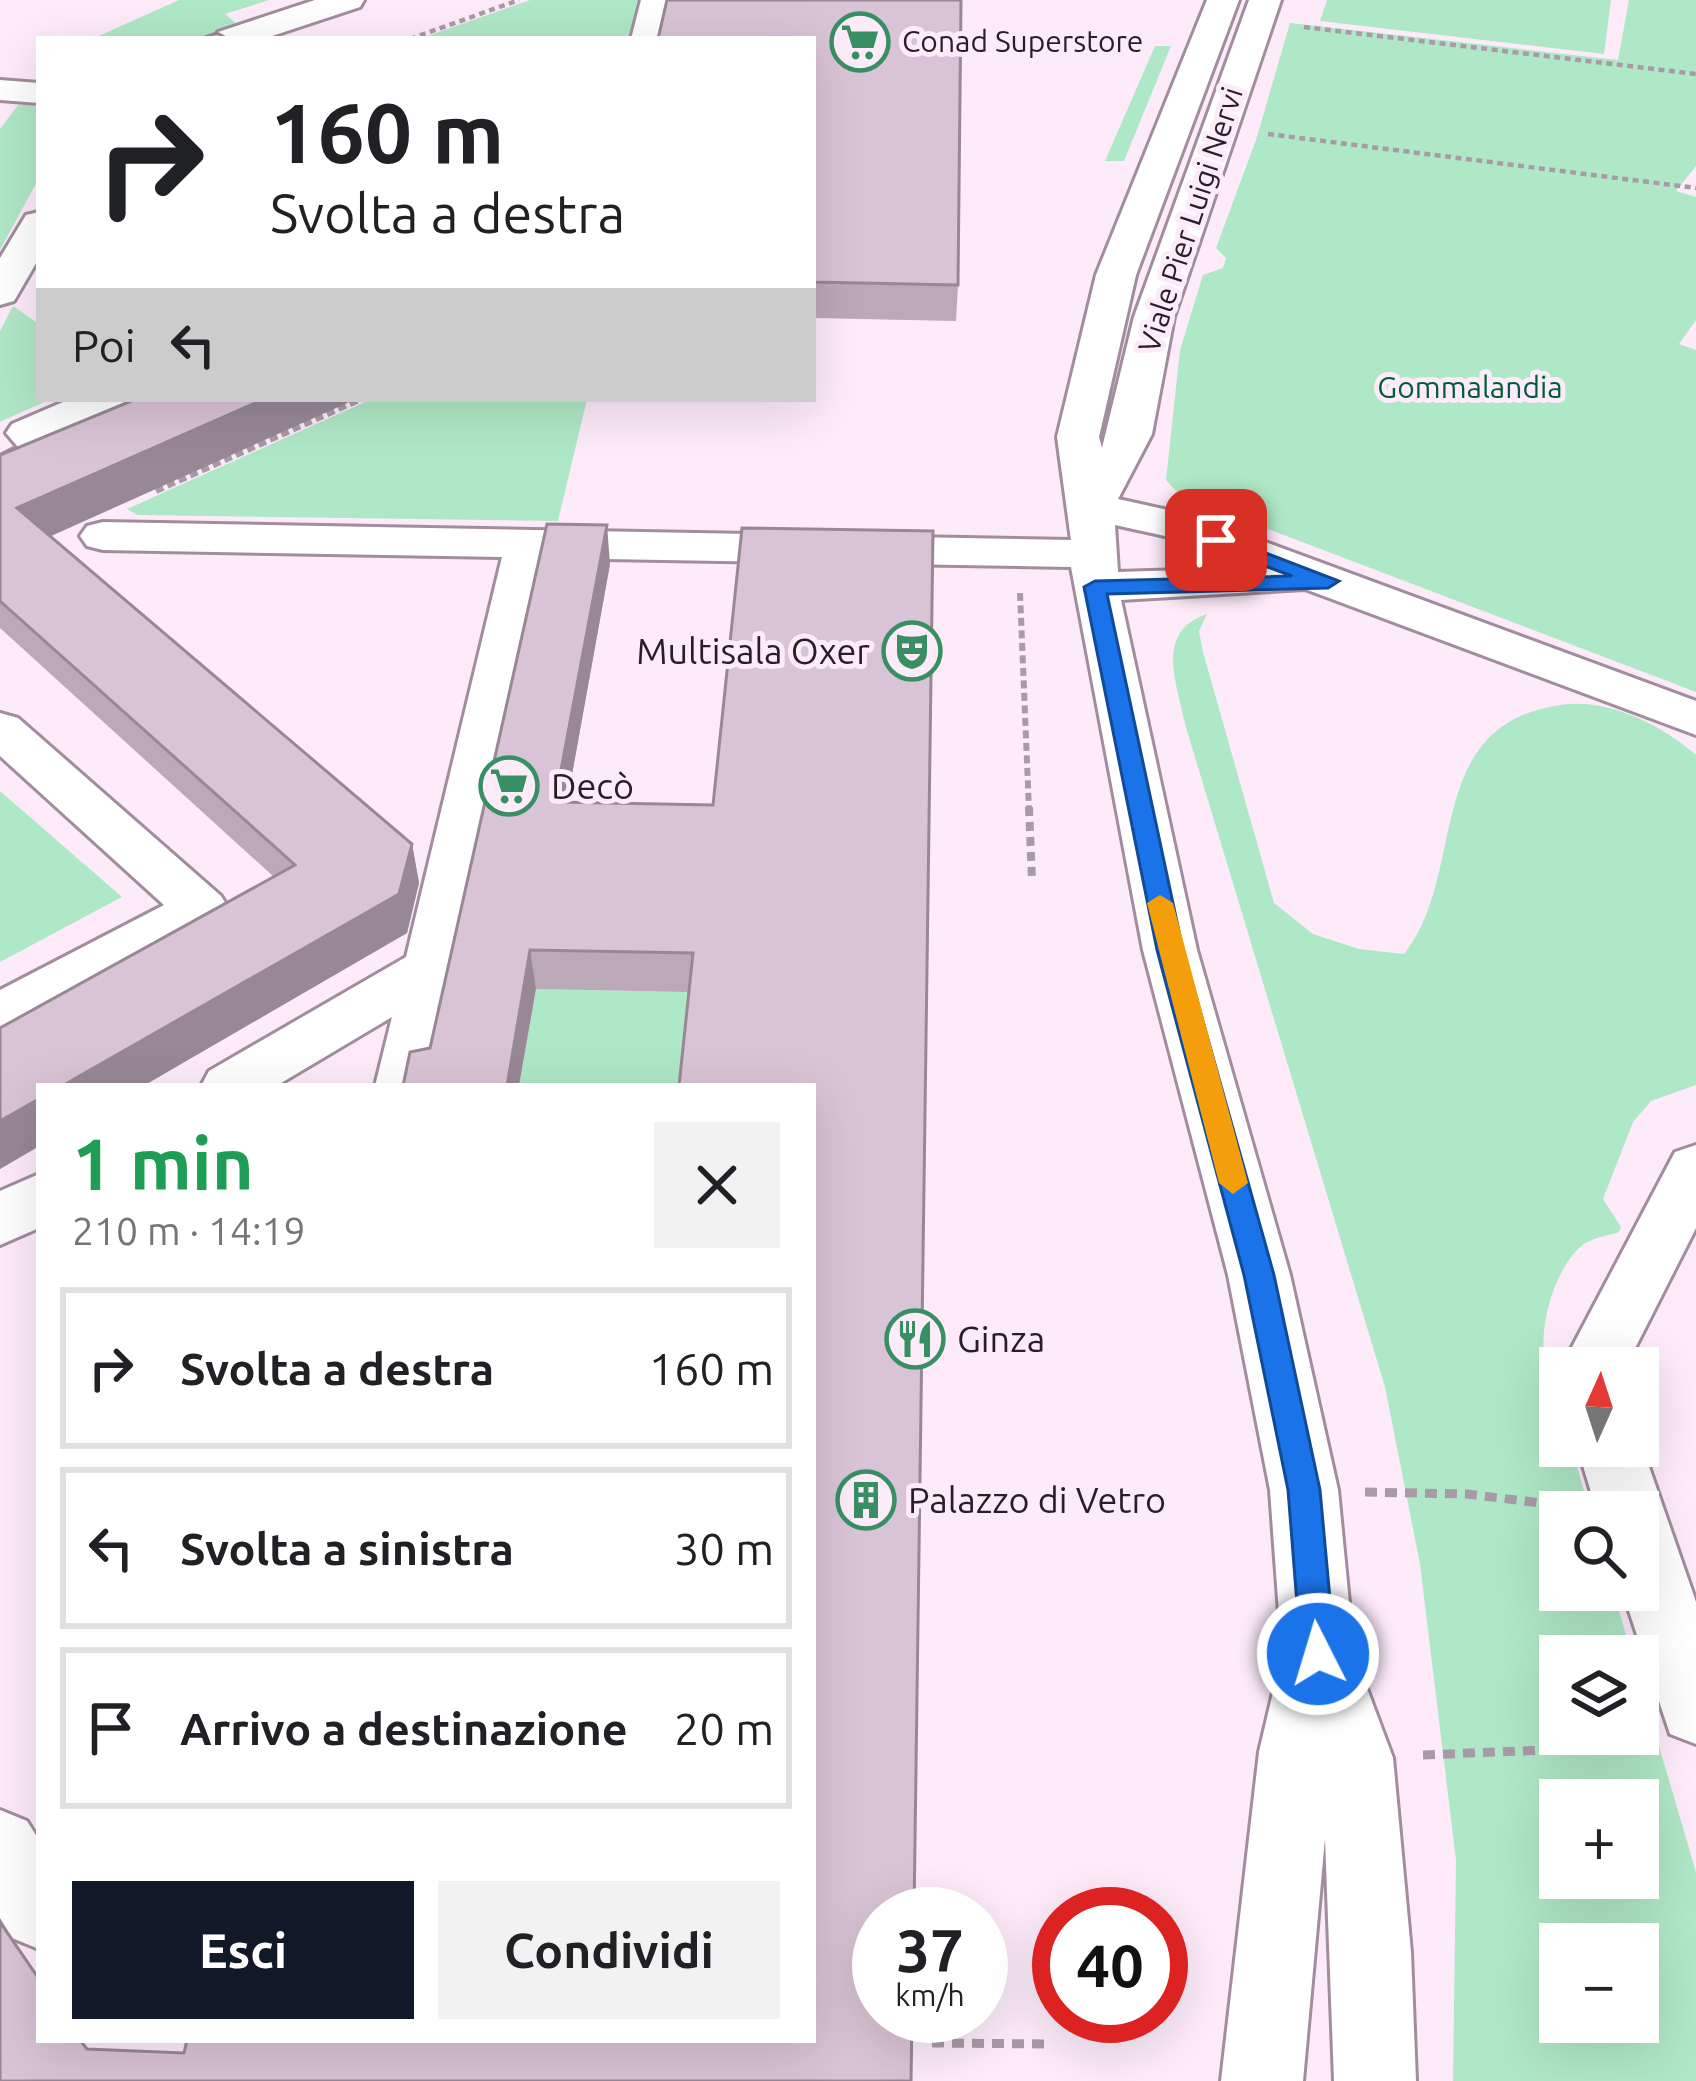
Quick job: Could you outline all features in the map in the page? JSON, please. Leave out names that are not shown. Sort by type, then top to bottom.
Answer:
[{"type":"street","points":[[239,36],[348,0]]},
{"type":"street","points":[[648,36],[657,0]]},
{"type":"street","name":"Viale Pier Luigi Nervi","points":[[1223,0],[1116,275],[1078,437],[1093,549],[1170,950],[1259,1275],[1304,1490],[1318,1654],[1356,1758],[1372,1952],[1375,2081]]},
{"type":"street","name":"Viale Pier Luigi Nervi","points":[[1093,549],[1131,434],[1154,317],[1265,0]]},
{"type":"street","points":[[0,90],[36,93]]},
{"type":"street","points":[[15,293],[36,233]]},
{"type":"street","points":[[0,472],[49,450],[27,433],[99,402]]},
{"type":"street","points":[[1093,549],[1178,526],[1696,719]]},
{"type":"street","points":[[104,536],[1018,553],[1093,549],[1328,581]]},
{"type":"street","points":[[405,1083],[528,544]]},
{"type":"street","points":[[0,729],[202,909],[0,1016]]},
{"type":"street","points":[[235,1083],[431,968]]},
{"type":"street","points":[[1604,1347],[1696,1168]]},
{"type":"street","points":[[0,1221],[36,1200]]},
{"type":"street","points":[[1652,1611],[1673,1728]]},
{"type":"street","name":"Viale Pier Luigi Nervi","points":[[1262,2081],[1296,1752],[1318,1654]]},
{"type":"street","points":[[0,1847],[36,1905]]},
{"type":"path","points":[[418,36],[519,0]]},
{"type":"path","points":[[1297,26],[1696,74]]},
{"type":"path","points":[[1267,134],[1696,188]]},
{"type":"path","points":[[151,494],[354,402]]},
{"type":"path","points":[[1018,553],[1031,880]]},
{"type":"path","points":[[1304,1490],[1466,1494],[1539,1502]]},
{"type":"path","points":[[1356,1758],[1673,1728]]},
{"type":"path","points":[[932,2043],[1049,2044]]},
{"type":"green space","points":[[179,0],[269,0],[225,14],[237,24],[214,36],[99,36]]},
{"type":"green space","points":[[530,0],[642,0],[633,36],[428,36]]},
{"type":"green space","points":[[1327,0],[1611,0],[1604,54],[1320,21]]},
{"type":"green space","name":"Gommalandia","points":[[1629,0],[1696,0],[1696,166],[1676,191],[1696,197],[1696,320],[1679,344],[1696,350],[1696,692],[1181,496],[1166,480],[1180,350],[1203,275],[1223,268],[1226,258],[1216,248],[1256,140],[1290,23],[1618,60]]},
{"type":"green space","points":[[1155,46],[1171,46],[1124,161],[1105,161]]},
{"type":"green space","points":[[36,104],[36,184],[0,250],[0,129],[18,105]]},
{"type":"green space","points":[[13,306],[36,322],[36,402],[44,402],[0,422],[0,331]]},
{"type":"green space","points":[[365,402],[586,402],[558,521],[137,515],[127,509]]},
{"type":"green space","points":[[1207,614],[1199,631],[1203,652],[1274,903],[1313,934],[1359,949],[1404,954],[1424,921],[1466,772],[1486,741],[1516,718],[1560,705],[1596,706],[1650,724],[1696,755],[1696,1085],[1651,1101],[1633,1122],[1603,1199],[1621,1227],[1619,1232],[1584,1244],[1565,1265],[1548,1310],[1544,1347],[1539,1347],[1539,1467],[1577,1467],[1584,1491],[1539,1491],[1539,1611],[1619,1611],[1626,1635],[1539,1635],[1539,1755],[1659,1755],[1659,1746],[1696,1872],[1696,2081],[1453,2081],[1456,1860],[1420,1564],[1385,1387],[1185,724],[1173,660],[1180,633]]},
{"type":"green space","points":[[0,791],[122,897],[0,962]]},
{"type":"green space","points":[[536,989],[695,992],[686,1083],[520,1083]]},
{"type":"building","points":[[667,0],[961,0],[958,285],[816,282],[816,36],[659,36]]},
{"type":"building","points":[[129,402],[257,402],[17,508],[412,844],[399,894],[67,1083],[36,1083],[36,1101],[0,1121],[0,1028],[295,865],[0,601],[0,455]]},
{"type":"building","name":"Palazzo di Vetro","points":[[547,524],[607,525],[555,802],[713,805],[742,528],[933,531],[914,1887],[852,1887],[852,2043],[912,2043],[911,2081],[0,2081],[0,1922],[36,1975],[36,2043],[184,2053],[186,2043],[816,2043],[816,1083],[679,1083],[693,953],[530,950],[508,1083],[404,1083],[410,1052],[430,1048]]},
{"type":"slow traffic","points":[[1160,903],[1233,1183]]},
{"type":"place","name":"Conad Superstore","points":[[860,42]]},
{"type":"place","name":"Multisala Oxer","points":[[912,651]]},
{"type":"place","name":"Decò","points":[[509,786]]},
{"type":"place","name":"Ginza","points":[[915,1339]]},
{"type":"place","name":"Palazzo di Vetro","points":[[866,1500]]},
{"type":"route","points":[[1216,540],[1328,581],[1264,579],[1095,587],[1170,950],[1259,1275],[1304,1490],[1318,1654]]}]
